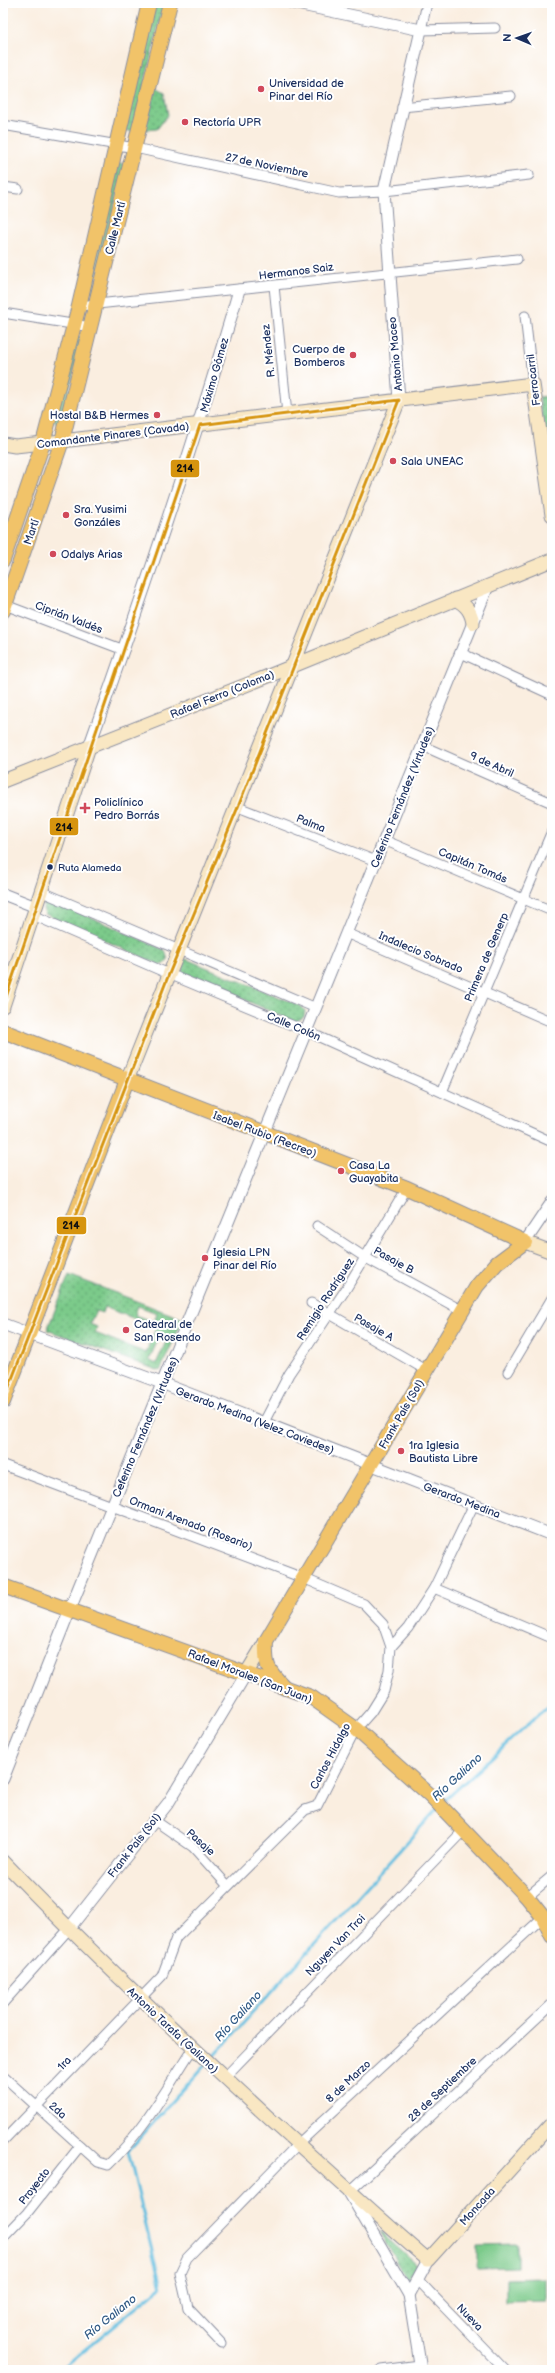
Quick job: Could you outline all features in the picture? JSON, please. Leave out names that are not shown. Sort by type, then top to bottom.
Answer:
[{"type":"main road","name":"Calle Martí","points":[[43,443],[79,306],[150,3]]},
{"type":"main road","name":"Calle Martí","points":[[60,447],[91,327],[170,3]]},
{"type":"main road","name":"Comandante Pinares (Cavada)","points":[[7,446],[43,443],[60,447],[200,424],[533,384]]},
{"type":"main road","name":"Ferrocarril","points":[[533,384],[552,515]]},
{"type":"main road","name":"Antonio Maceo","points":[[3,1402],[127,1080],[238,807],[399,400]]},
{"type":"main road","name":"Martí","points":[[3,560],[43,443]]},
{"type":"main road","name":"Martí","points":[[4,606],[60,447]]},
{"type":"main road","name":"Rafael Ferro (Coloma)","points":[[3,781],[266,677],[328,650],[552,560]]},
{"type":"main road","points":[[455,599],[471,612],[473,623]]},
{"type":"main road","points":[[306,634],[315,646],[328,650]]},
{"type":"main road","points":[[266,677],[278,684],[281,696]]},
{"type":"main road","name":"Máximo Gómez","points":[[3,1006],[89,747]]},
{"type":"main road","name":"Isabel Rubio (Recreo)","points":[[3,1031],[407,1188],[525,1242]]},
{"type":"main road","points":[[525,1242],[552,1252]]},
{"type":"main road","name":"Frank País (Sol)","points":[[266,1641],[372,1465],[461,1310],[488,1273],[525,1242]]},
{"type":"main road","name":"Rafael Morales (San Juan)","points":[[3,1586],[311,1697],[356,1729],[430,1795],[527,1897],[542,1917],[552,1936]]},
{"type":"main road","points":[[246,1674],[266,1641]]},
{"type":"main road","points":[[266,1641],[265,1662],[270,1674],[285,1688]]},
{"type":"main road","name":"Antonio Tarafa (Galiano)","points":[[3,1861],[68,1930],[141,2001],[349,2192],[428,2260]]},
{"type":"main road","name":"Moncada","points":[[428,2260],[552,2123]]},
{"type":"street","points":[[292,3],[421,30],[495,28]]},
{"type":"street","name":"Antonio Maceo","points":[[399,400],[388,272],[384,191],[427,3]]},
{"type":"street","points":[[402,107],[510,96]]},
{"type":"street","name":"27 de Noviembre","points":[[3,125],[135,148],[339,193],[384,191],[529,175]]},
{"type":"street","points":[[3,187],[18,189]]},
{"type":"street","name":"Hermanos Saiz","points":[[79,306],[517,259]]},
{"type":"street","name":"R. Méndez","points":[[274,286],[287,414]]},
{"type":"street","name":"Máximo Gómez","points":[[89,747],[124,650],[200,424],[239,290]]},
{"type":"street","points":[[3,313],[91,327]]},
{"type":"street","name":"Ferrocarril","points":[[525,316],[533,384]]},
{"type":"street","name":"Ceferino Fernández (Virtudes)","points":[[3,1779],[70,1609],[164,1384],[306,1031],[488,586]]},
{"type":"street","name":"Ciprián Valdés","points":[[4,606],[124,650]]},
{"type":"street","points":[[461,652],[552,695]]},
{"type":"street","name":"9 de Abril","points":[[423,746],[552,803]]},
{"type":"street","name":"Palma","points":[[238,807],[376,861]]},
{"type":"street","name":"Primera de Generp","points":[[442,1092],[552,831]]},
{"type":"street","name":"Capitán Tomás","points":[[384,840],[552,911]]},
{"type":"street","points":[[40,891],[180,949],[316,1008]]},
{"type":"street","name":"Calle Colón","points":[[3,894],[34,911],[169,974],[306,1031],[552,1142]]},
{"type":"street","name":"Indalecio Sobrado","points":[[346,933],[552,1022]]},
{"type":"street","name":"Remigio Rodríguez","points":[[263,1424],[289,1374],[366,1258],[407,1188]]},
{"type":"street","name":"Frank País (Sol)","points":[[525,1242],[552,1202]]},
{"type":"street","name":"Pasaje B","points":[[317,1226],[366,1258],[461,1310]]},
{"type":"street","points":[[508,1372],[552,1298]]},
{"type":"street","name":"Pasaje A","points":[[311,1303],[329,1315],[426,1370]]},
{"type":"street","name":"Gerardo Medina (Velez Caviedes)","points":[[3,1324],[164,1384],[263,1424],[372,1465]]},
{"type":"street","name":"Ormani Arenado (Rosario)","points":[[3,1465],[303,1578]]},
{"type":"street","name":"Gerardo Medina","points":[[372,1465],[552,1535]]},
{"type":"street","points":[[303,1578],[364,1604],[383,1624],[391,1647],[408,1628],[434,1588],[474,1504]]},
{"type":"street","points":[[434,1588],[552,1638]]},
{"type":"street","name":"Carlos Hidalgo","points":[[141,2001],[162,1976],[176,1938],[305,1810],[317,1806],[356,1729],[371,1712],[384,1691],[389,1670],[391,1647]]},
{"type":"street","name":"Frank País (Sol)","points":[[3,2003],[68,1930],[168,1802],[246,1674]]},
{"type":"street","name":"Pasaje","points":[[154,1820],[193,1847],[228,1886]]},
{"type":"street","name":"Nguyen Van Troi","points":[[225,2077],[464,1830]]},
{"type":"street","points":[[527,1897],[552,1876]]},
{"type":"street","name":"8 de Marzo","points":[[221,2343],[188,2308],[180,2273],[187,2258],[298,2144],[542,1917]]},
{"type":"street","name":"1ra","points":[[3,2141],[141,2001]]},
{"type":"street","name":"28 de Septiembre","points":[[349,2192],[552,2004]]},
{"type":"street","name":"2da","points":[[3,2076],[98,2162],[108,2165],[120,2153],[148,2117],[196,2051]]},
{"type":"street","name":"Proyecto","points":[[3,2238],[27,2213],[80,2146]]},
{"type":"street","name":"Antonio Tarafa (Galiano)","points":[[349,2192],[409,2294]]},
{"type":"street","points":[[372,2230],[376,2223],[384,2222]]},
{"type":"street","name":"Moncada","points":[[409,2294],[428,2260]]},
{"type":"street","name":"Nueva","points":[[418,2280],[505,2370]]},
{"type":"street","points":[[381,2370],[421,2368],[409,2294]]},
{"type":"green space","points":[[156,3],[164,3],[133,132],[125,130]]},
{"type":"green space","points":[[155,88],[164,93],[168,115],[157,129],[145,130]]},
{"type":"green space","points":[[121,163],[125,165],[93,291],[90,291],[88,289],[118,164]]},
{"type":"green space","points":[[79,336],[82,338],[61,423],[57,424],[53,421],[75,337]]},
{"type":"green space","points":[[550,396],[552,398],[552,451],[548,453],[539,397]]},
{"type":"green space","points":[[52,900],[165,950],[168,960],[165,964],[160,965],[45,914],[43,909],[44,902]]},
{"type":"green space","points":[[186,959],[301,1006],[305,1011],[304,1017],[295,1022],[184,973],[180,969],[182,962]]},
{"type":"green space","points":[[69,1275],[183,1319],[160,1371],[47,1330]],"holes":[[[138,1306],[157,1313],[154,1322],[135,1315]],[[104,1307],[156,1327],[146,1353],[95,1333],[97,1327],[90,1324],[96,1311],[102,1313]],[[161,1333],[168,1337],[156,1364],[149,1360]]]},
{"type":"green space","points":[[379,2231],[416,2264],[407,2281]]},
{"type":"green space","points":[[517,2244],[517,2267],[477,2268],[477,2245]]},
{"type":"green space","points":[[546,2278],[546,2301],[506,2302],[506,2279]]},
{"type":"waterway","name":"Río Galiano","points":[[442,1803],[552,1702]]},
{"type":"waterway","name":"Río Galiano","points":[[210,2060],[437,1809]]},
{"type":"waterway","name":"Río Galiano","points":[[60,2370],[161,2287],[128,2151],[206,2064]]},
{"type":"transit line","name":"214","points":[[3,1006],[200,425],[399,400],[238,807],[169,974],[3,1402]]},
{"type":"place","name":"Universidad de Pinar del Río","points":[[261,89]]},
{"type":"place","name":"Rectoría UPR","points":[[185,122]]},
{"type":"place","name":"Cuerpo de Bomberos","points":[[353,355]]},
{"type":"place","name":"Hostal B&B Hermes","points":[[157,415]]},
{"type":"place","name":"Sala UNEAC","points":[[393,461]]},
{"type":"place","name":"Sra. Yusimi Gonzáles","points":[[66,515]]},
{"type":"place","name":"Odalys Arias","points":[[53,554]]},
{"type":"place","name":"Policlínico Pedro Borrás","points":[[85,808]]},
{"type":"place","name":"Ruta Alameda","points":[[50,867]]},
{"type":"place","name":"Casa La Guayabita","points":[[341,1171]]},
{"type":"place","name":"Iglesia LPN Pinar del Río","points":[[205,1258]]},
{"type":"place","name":"Catedral de San Rosendo","points":[[126,1330]]},
{"type":"place","name":"1ra Iglesia Bautista Libre","points":[[401,1451]]}]
